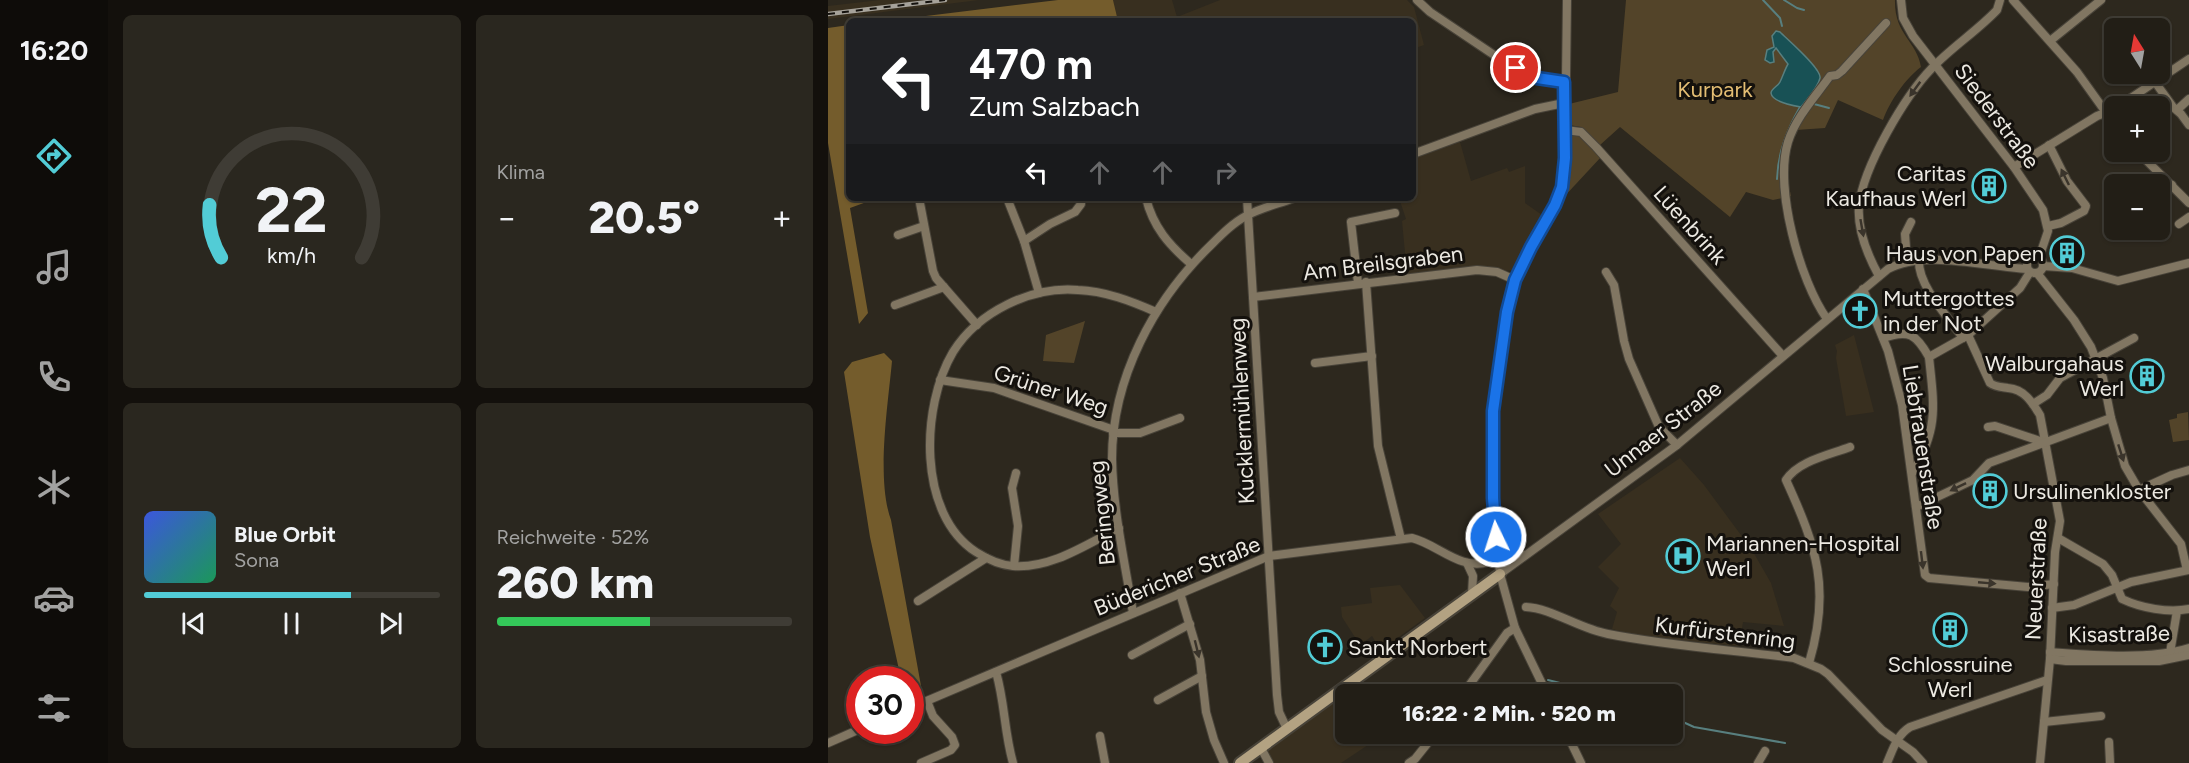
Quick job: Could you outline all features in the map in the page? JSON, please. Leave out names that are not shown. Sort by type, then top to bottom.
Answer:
[{"type":"street","points":[[1417,0],[1430,12],[1500,59],[1537,78],[1564,82]]},
{"type":"street","points":[[1542,684],[1515,628],[1500,574],[1493,498],[1493,411],[1507,312],[1515,280],[1555,205],[1562,187],[1565,158],[1564,82],[1567,0]]},
{"type":"street","name":"Siederstraße","points":[[1901,0],[1901,11],[1906,25],[2014,167],[2043,210],[2048,226]]},
{"type":"street","points":[[1879,276],[1862,232],[1859,206],[1877,153],[1916,87],[1936,64],[1997,10],[2002,0]]},
{"type":"street","points":[[2013,0],[2077,72],[2104,110]]},
{"type":"street","points":[[2050,41],[2102,0]]},
{"type":"street","points":[[1827,319],[1815,301],[1795,241],[1784,189],[1787,147],[1800,116],[1830,76],[1842,71],[1886,22]]},
{"type":"street","points":[[2170,72],[2189,59]]},
{"type":"street","points":[[2135,96],[2153,84],[2189,124]]},
{"type":"street","points":[[2177,110],[2189,99]]},
{"type":"street","points":[[1416,153],[1535,109],[1564,103]]},
{"type":"street","points":[[2014,167],[2104,114]]},
{"type":"street","name":"Lüenbrink","points":[[1565,130],[1581,132],[1783,356]]},
{"type":"street","points":[[1929,357],[1965,336],[2020,288],[2035,270],[2048,226],[2084,211],[2086,207],[2067,181],[2049,145]]},
{"type":"street","points":[[2148,162],[2172,185],[2186,194],[2189,203]]},
{"type":"street","points":[[920,201],[933,271],[977,325]]},
{"type":"street","points":[[1008,201],[1040,293]]},
{"type":"street","points":[[1024,242],[1050,224],[1075,212],[1081,201]]},
{"type":"street","points":[[1147,201],[1157,229],[1171,247],[1191,264]]},
{"type":"street","name":"Kucklermühlenweg","points":[[1247,201],[1277,695],[1279,712],[1287,729]]},
{"type":"street","name":"Beringweg","points":[[1133,613],[1113,487],[1114,431],[1128,370],[1156,312],[1191,264],[1231,226],[1248,215],[1286,201]]},
{"type":"street","points":[[1395,213],[1352,222],[1372,356],[1378,446],[1401,539]]},
{"type":"street","points":[[2179,224],[2189,217]]},
{"type":"street","points":[[1911,222],[1905,234],[1907,261],[1957,262],[2035,270],[2072,268],[2115,281],[2189,263]]},
{"type":"street","points":[[898,235],[924,226]]},
{"type":"street","points":[[2038,258],[2029,259],[2027,263],[2079,327],[2097,358],[2110,418],[2125,466],[2139,490],[2181,544],[2188,570],[2118,587],[2074,605],[2052,608]]},
{"type":"street","name":"Unnaer Straße","points":[[1240,763],[1677,445],[1879,276],[1899,263],[1907,261]]},
{"type":"street","points":[[1919,261],[1920,272],[1935,301],[1965,336],[1989,383],[2018,389],[2034,404],[2047,395],[2060,378],[2134,339]]},
{"type":"street","name":"Am Breilsgraben","points":[[1253,297],[1477,270],[1497,272],[1515,280]]},
{"type":"street","points":[[1606,272],[1614,285],[1629,359],[1659,427],[1677,445]]},
{"type":"street","points":[[895,305],[944,287]]},
{"type":"street","name":"Liebfrauenstraße","points":[[1863,289],[1883,338],[1900,395],[1912,472],[1923,571],[1929,578],[2028,587],[2054,584]]},
{"type":"street","points":[[1119,528],[1055,559],[1027,566],[1014,566],[986,558],[972,549],[955,534],[944,517],[936,496],[931,430],[935,394],[954,351],[964,337],[1003,307],[1040,293],[1061,290],[1094,292],[1127,300],[1156,312]]},
{"type":"street","points":[[1883,338],[1902,333],[1911,335],[1919,340],[1929,357],[1933,423],[1923,454],[1912,472]]},
{"type":"street","points":[[1314,363],[1372,356]]},
{"type":"street","name":"Grüner Weg","points":[[940,380],[994,388],[1114,431],[1140,433],[1180,418]]},
{"type":"street","name":"Neuerstraße","points":[[2034,404],[2040,415],[2059,513],[2050,656],[2040,763]]},
{"type":"street","points":[[1916,507],[1973,480],[1989,463],[2110,418]]},
{"type":"street","points":[[1988,427],[1995,426],[2046,443]]},
{"type":"street","points":[[1809,663],[1817,637],[1820,616],[1820,576],[1812,547],[1786,480],[1791,472],[1801,466],[1850,447]]},
{"type":"street","points":[[2139,490],[2189,470]]},
{"type":"street","points":[[1014,566],[1018,526],[1012,488],[1016,473]]},
{"type":"street","points":[[1496,537],[1505,548],[1525,555]]},
{"type":"street","name":"Büdericher Straße","points":[[924,702],[1269,556],[1412,538],[1422,540],[1467,563]]},
{"type":"street","points":[[2058,538],[2103,564],[2118,587],[2122,599],[2131,603],[2177,611],[2189,609]]},
{"type":"street","points":[[1472,594],[1473,576],[1467,563],[1488,562],[1497,551]]},
{"type":"street","points":[[918,601],[986,558]]},
{"type":"street","points":[[1180,593],[1202,676],[1206,712],[1224,763]]},
{"type":"street","name":"Kurfürstenring","points":[[1526,607],[1537,608],[1588,630],[1608,634],[1665,644],[1794,658],[1809,663],[1828,674],[1866,715],[1919,757],[1923,763]]},
{"type":"street","points":[[2170,652],[2177,611]]},
{"type":"street","points":[[1132,656],[1190,624]]},
{"type":"street","points":[[1470,684],[1507,633],[1515,628]]},
{"type":"street","name":"Kisastraße","points":[[2050,656],[2170,652],[2189,648]]},
{"type":"street","points":[[2050,656],[2066,661],[2159,661],[2189,655]]},
{"type":"street","points":[[996,672],[1005,710],[1004,727],[1013,763]]},
{"type":"street","points":[[1158,700],[1202,676]]},
{"type":"street","points":[[1887,763],[1897,740],[1903,731],[1910,727],[2048,680]]},
{"type":"street","points":[[921,763],[951,750],[955,745],[952,737],[933,716],[927,701]]},
{"type":"street","points":[[2044,722],[2101,716]]},
{"type":"street","points":[[828,743],[846,735]]},
{"type":"street","points":[[1100,736],[1105,763]]},
{"type":"street","points":[[2109,742],[2110,763]]},
{"type":"street","points":[[1409,763],[1427,744]]},
{"type":"street","points":[[1572,744],[1581,763]]},
{"type":"street","points":[[1261,748],[1269,763]]},
{"type":"street","points":[[1758,763],[1765,751]]},
{"type":"shaded area","points":[[880,0],[979,0],[828,19],[828,6]]},
{"type":"shaded area","points":[[1058,0],[1113,0],[1117,18],[910,18]]},
{"type":"shaded area","points":[[1113,0],[1172,0],[1177,17],[1220,0],[1407,0],[1414,7],[1424,45],[1416,48],[1416,18],[1117,18]]},
{"type":"shaded area","points":[[846,25],[846,201],[869,201],[850,208],[868,313],[859,324],[828,143],[828,28]]},
{"type":"shaded area","points":[[1460,142],[1471,181],[1507,168],[1509,172],[1525,166],[1525,203],[1542,215],[1514,270],[1504,271],[1477,266],[1407,274],[1402,221],[1406,219],[1400,201],[1416,201],[1416,158]]},
{"type":"shaded area","points":[[1854,335],[1874,412],[1846,416],[1835,345]]},
{"type":"shaded area","points":[[884,353],[892,361],[884,442],[884,484],[917,666],[898,666],[870,537],[844,372],[852,362]]},
{"type":"shaded area","name":"Mariannen-Hospital Werl","points":[[1680,458],[1704,485],[1752,550],[1771,583],[1784,626],[1743,622],[1739,646],[1644,637],[1612,629],[1617,612],[1610,606],[1619,588],[1598,567],[1621,544],[1598,514]]},
{"type":"shaded area","points":[[1400,585],[1425,618],[1381,650],[1372,636],[1360,645],[1342,617],[1341,607],[1372,603],[1370,588]]},
{"type":"shaded area","points":[[1335,701],[1335,744],[1370,744],[1341,763],[1273,763],[1267,751]]},
{"type":"green space","name":"Kurpark","points":[[1626,0],[1895,0],[1898,21],[1919,58],[1921,67],[1899,91],[1883,120],[1838,100],[1825,128],[1796,130],[1787,162],[1791,196],[1773,200],[1746,192],[1730,217],[1620,127],[1600,145],[1581,127],[1569,125],[1569,104],[1618,92]]},
{"type":"green space","points":[[1575,133],[1579,134],[1601,157],[1562,199],[1567,138]]},
{"type":"green space","points":[[1085,321],[1074,363],[1043,361],[1046,335]]},
{"type":"green space","points":[[2188,412],[2189,440],[2173,442],[2169,420],[2177,418],[2177,414]]},
{"type":"water","points":[[1776,31],[1780,32],[1804,55],[1819,74],[1817,86],[1801,107],[1779,101],[1771,93],[1780,82],[1788,64],[1776,48],[1773,52],[1774,62],[1770,63],[1765,60],[1767,50],[1774,47],[1772,36]]},
{"type":"waterway","points":[[1763,0],[1780,18],[1782,26]]},
{"type":"waterway","points":[[1784,0],[1804,10]]},
{"type":"waterway","points":[[1814,104],[1829,108]]},
{"type":"waterway","points":[[1777,179],[1784,142],[1800,107]]},
{"type":"waterway","points":[[1548,680],[1564,684]]},
{"type":"waterway","points":[[1683,722],[1694,727],[1785,743]]},
{"type":"railway","points":[[828,14],[945,0]]},
{"type":"place","name":"Caritas Kaufhaus Werl","points":[[1989,186]]},
{"type":"place","name":"Haus von Papen","points":[[2067,253]]},
{"type":"place","name":"Muttergottes in der Not","points":[[1860,311]]},
{"type":"place","name":"Walburgahaus Werl","points":[[2147,376]]},
{"type":"place","name":"Ursulinenkloster","points":[[1990,491]]},
{"type":"place","name":"Mariannen-Hospital Werl","points":[[1683,556]]},
{"type":"place","name":"Schlossruine Werl","points":[[1950,630]]},
{"type":"place","name":"Sankt Norbert","points":[[1325,647]]},
{"type":"route","points":[[1496,537],[1493,498],[1493,411],[1507,312],[1515,280],[1555,205],[1562,187],[1565,158],[1564,82],[1537,78],[1516,68]]}]
